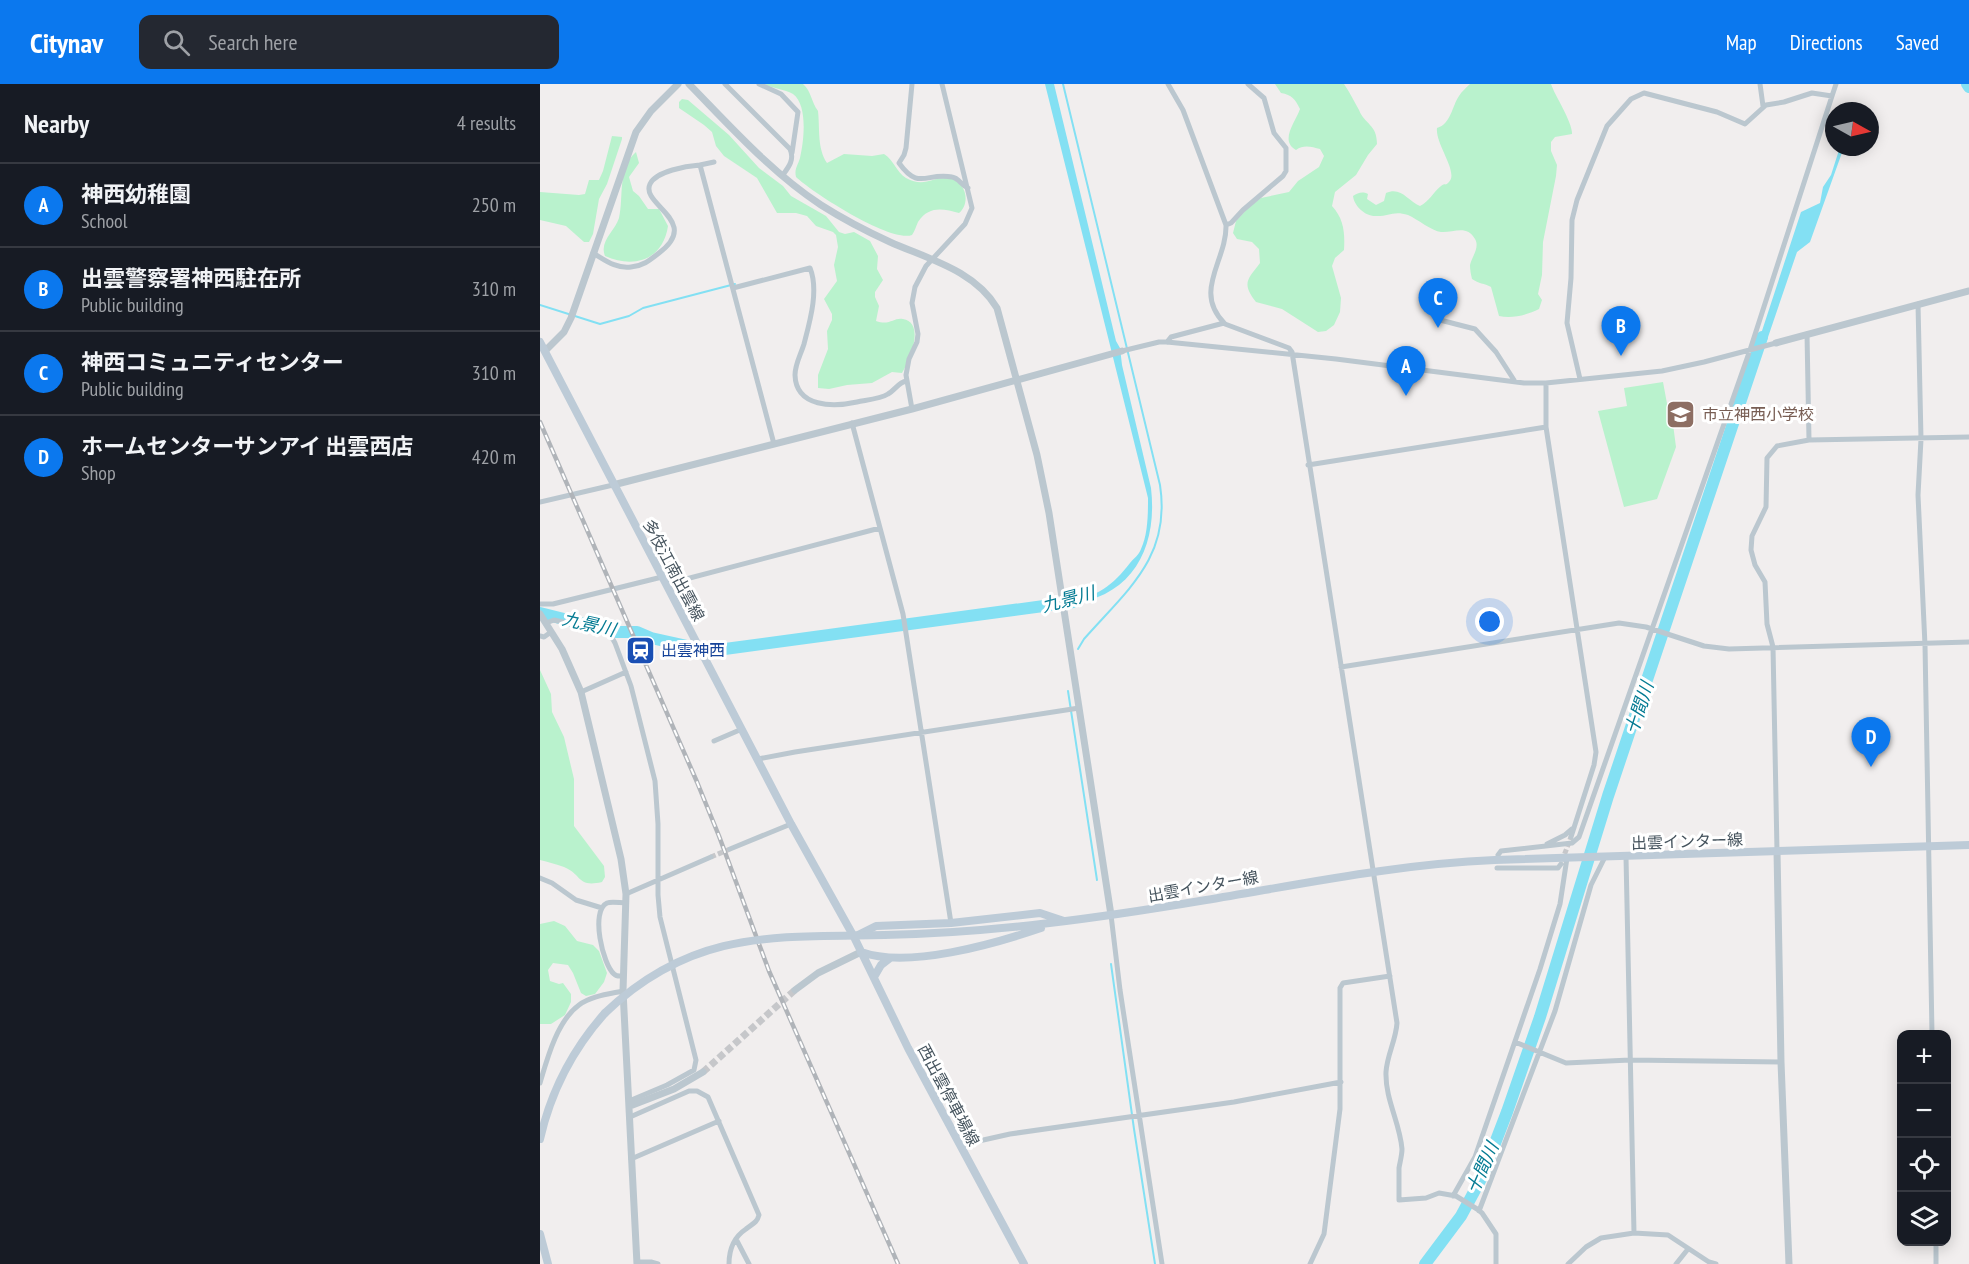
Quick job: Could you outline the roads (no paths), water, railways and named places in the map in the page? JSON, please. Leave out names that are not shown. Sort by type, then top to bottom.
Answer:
[{"type":"main road","name":"多伎江南出雲線","points":[[540,342],[543,352],[791,824],[854,937]]},
{"type":"main road","name":"出雲インター線","points":[[540,1139],[549,1105],[561,1075],[585,1036],[605,1013],[629,992],[659,971],[686,957],[741,941],[770,938],[970,932],[1057,923],[1374,870],[1459,861],[1567,860],[1969,845]]},
{"type":"main road","points":[[854,937],[876,926],[951,922],[1040,913],[1066,921]]},
{"type":"main road","points":[[861,952],[890,958],[934,954],[986,946],[1057,923]]},
{"type":"main road","name":"西出雲停車場線","points":[[854,937],[908,1047],[1024,1264]]},
{"type":"main road","points":[[874,977],[881,965],[890,958]]},
{"type":"main road","points":[[540,1234],[548,1264]]},
{"type":"street","points":[[543,352],[564,332],[568,325],[636,132],[651,111],[678,84]]},
{"type":"street","points":[[689,84],[782,176],[852,223],[967,276],[992,300],[1000,315],[1045,494],[1111,915],[1120,990],[1162,1264]]},
{"type":"street","points":[[725,84],[792,153]]},
{"type":"street","points":[[759,84],[781,94],[798,112],[791,163],[782,176]]},
{"type":"street","points":[[912,84],[906,148],[903,159],[899,163],[907,174],[915,178],[922,180],[952,177],[968,188]]},
{"type":"street","points":[[912,409],[906,381],[906,368],[918,334],[912,303],[915,287],[931,260],[969,217],[972,204],[942,84]]},
{"type":"street","points":[[1226,225],[1271,188],[1286,171],[1286,148],[1274,133],[1264,98],[1248,84]]},
{"type":"street","points":[[1760,84],[1763,106]]},
{"type":"street","points":[[1498,855],[1501,851],[1572,843],[1579,837],[1751,349],[1836,84]]},
{"type":"street","points":[[1170,85],[1185,116],[1226,225],[1210,290],[1215,309],[1224,322],[1289,348],[1292,355],[1397,1023],[1386,1074],[1389,1101],[1396,1120],[1402,1151],[1399,1165],[1399,1200],[1426,1198],[1439,1193],[1455,1196],[1478,1210],[1496,1234],[1496,1264]]},
{"type":"street","points":[[1580,379],[1567,323],[1571,278],[1572,220],[1577,200],[1610,122],[1631,99],[1640,94],[1654,95],[1717,112],[1743,124],[1748,123],[1763,106],[1812,93],[1832,96]]},
{"type":"street","points":[[593,253],[615,266],[631,267],[645,263],[662,251],[670,243],[674,227],[672,221],[651,196],[649,185],[653,180],[675,169],[714,162]]},
{"type":"street","points":[[700,165],[774,444]]},
{"type":"street","points":[[733,288],[810,268],[814,288],[808,325],[795,374],[798,386],[805,397],[825,405],[856,402],[886,395],[900,383],[906,381]]},
{"type":"street","points":[[540,502],[912,409],[1126,350],[1167,342],[1514,380],[1524,383],[1546,383],[1662,371],[1969,291]]},
{"type":"street","points":[[1918,304],[1921,439],[1918,495],[1925,645],[1932,1030]]},
{"type":"street","points":[[1440,320],[1475,329],[1496,352],[1514,380]]},
{"type":"street","points":[[1167,342],[1171,337],[1224,322]]},
{"type":"street","points":[[1807,334],[1809,440]]},
{"type":"street","points":[[1546,383],[1546,427],[1596,752],[1571,837]]},
{"type":"street","points":[[852,423],[903,618],[951,922]]},
{"type":"street","points":[[1308,465],[1546,427]]},
{"type":"street","points":[[1789,1264],[1781,1062],[1773,648],[1767,624],[1766,582],[1755,565],[1752,550],[1752,536],[1766,507],[1767,458],[1777,446],[1809,440],[1969,437]]},
{"type":"street","points":[[540,604],[553,604],[664,580],[880,528]]},
{"type":"street","points":[[540,614],[562,649],[581,692],[621,860],[626,894],[623,991],[637,1263],[658,1264]]},
{"type":"street","points":[[546,623],[554,620],[608,634],[613,639],[626,672],[655,781],[660,917],[696,1060],[694,1071],[629,1104]]},
{"type":"street","points":[[1341,667],[1619,623],[1653,628],[1704,646],[1730,649],[1969,642]]},
{"type":"street","points":[[540,636],[544,637],[551,632]]},
{"type":"street","points":[[581,692],[626,672]]},
{"type":"street","points":[[758,759],[1079,708]]},
{"type":"street","points":[[714,741],[742,729]]},
{"type":"street","points":[[730,849],[791,824]]},
{"type":"street","points":[[1540,847],[1565,835],[1575,825]]},
{"type":"street","points":[[1478,1210],[1555,1011],[1591,885],[1602,857]]},
{"type":"street","points":[[1626,857],[1634,1233]]},
{"type":"street","points":[[626,894],[711,858]]},
{"type":"street","points":[[1497,868],[1558,868],[1567,860]]},
{"type":"street","points":[[1455,1196],[1475,1157],[1516,1043],[1560,904],[1567,860]]},
{"type":"street","points":[[540,878],[576,900],[602,908]]},
{"type":"street","points":[[623,976],[617,976],[612,972],[603,950],[599,927],[602,908],[610,903],[626,903]]},
{"type":"street","points":[[795,990],[818,973],[861,952]]},
{"type":"street","points":[[1310,1264],[1324,1234],[1340,1109],[1341,988],[1343,983],[1390,976]]},
{"type":"street","points":[[540,1083],[551,1045],[578,1005],[600,995],[623,991]]},
{"type":"street","points":[[1516,1043],[1566,1063],[1630,1060],[1781,1062]]},
{"type":"street","points":[[629,1104],[674,1089],[704,1072]]},
{"type":"street","points":[[961,1145],[1010,1134],[1234,1102],[1341,1082]]},
{"type":"street","points":[[630,1117],[692,1090],[708,1097],[759,1215],[756,1222],[736,1239],[730,1253],[729,1264]]},
{"type":"street","points":[[631,1159],[719,1121]]},
{"type":"street","points":[[1568,1264],[1586,1247],[1601,1238],[1634,1233],[1668,1235],[1716,1264]]},
{"type":"street","points":[[736,1239],[749,1264]]},
{"type":"street","points":[[1936,1246],[1936,1264]]},
{"type":"street","points":[[1676,1264],[1688,1249]]},
{"type":"water","points":[[1045,84],[1054,84],[1116,341],[1120,348],[1151,488],[1152,510],[1145,549],[1136,566],[1124,580],[1109,592],[1090,600],[1068,604],[1068,600],[1088,596],[1104,589],[1138,555],[1146,530],[1148,498]]},
{"type":"water","points":[[1837,156],[1841,156],[1810,242],[1797,252],[1766,343],[1757,346],[1801,212],[1820,203],[1823,187],[1831,175]]},
{"type":"waterway","points":[[1063,84],[1160,485],[1162,510],[1159,532],[1143,570],[1078,649]]},
{"type":"waterway","points":[[540,305],[600,324],[629,316],[643,308],[735,284]]},
{"type":"waterway","name":"十間川","points":[[1425,1264],[1461,1216],[1482,1177],[1507,1112],[1540,1017],[1608,796],[1762,337]]},
{"type":"waterway","name":"九景川","points":[[540,613],[616,632],[637,632],[651,638],[710,651],[1073,602]]},
{"type":"waterway","points":[[1068,691],[1097,880]]},
{"type":"waterway","points":[[1111,964],[1155,1264]]},
{"type":"tunnel","points":[[1562,861],[1571,837]]},
{"type":"tunnel","points":[[711,857],[730,849]]},
{"type":"tunnel","points":[[703,1072],[795,990]]},
{"type":"railway","points":[[540,422],[697,782],[769,971],[898,1264]]},
{"type":"place","name":"神西コミュニティセンター","points":[[1438,328]]},
{"type":"place","name":"出雲警察署神西駐在所","points":[[1621,356]]},
{"type":"place","name":"神西幼稚園","points":[[1406,396]]},
{"type":"place","name":"市立神西小学校","points":[[1681,414]]},
{"type":"place","name":"出雲神西","points":[[640,650]]},
{"type":"place","name":"ホームセンターサンアイ 出雲西店","points":[[1871,767]]}]
